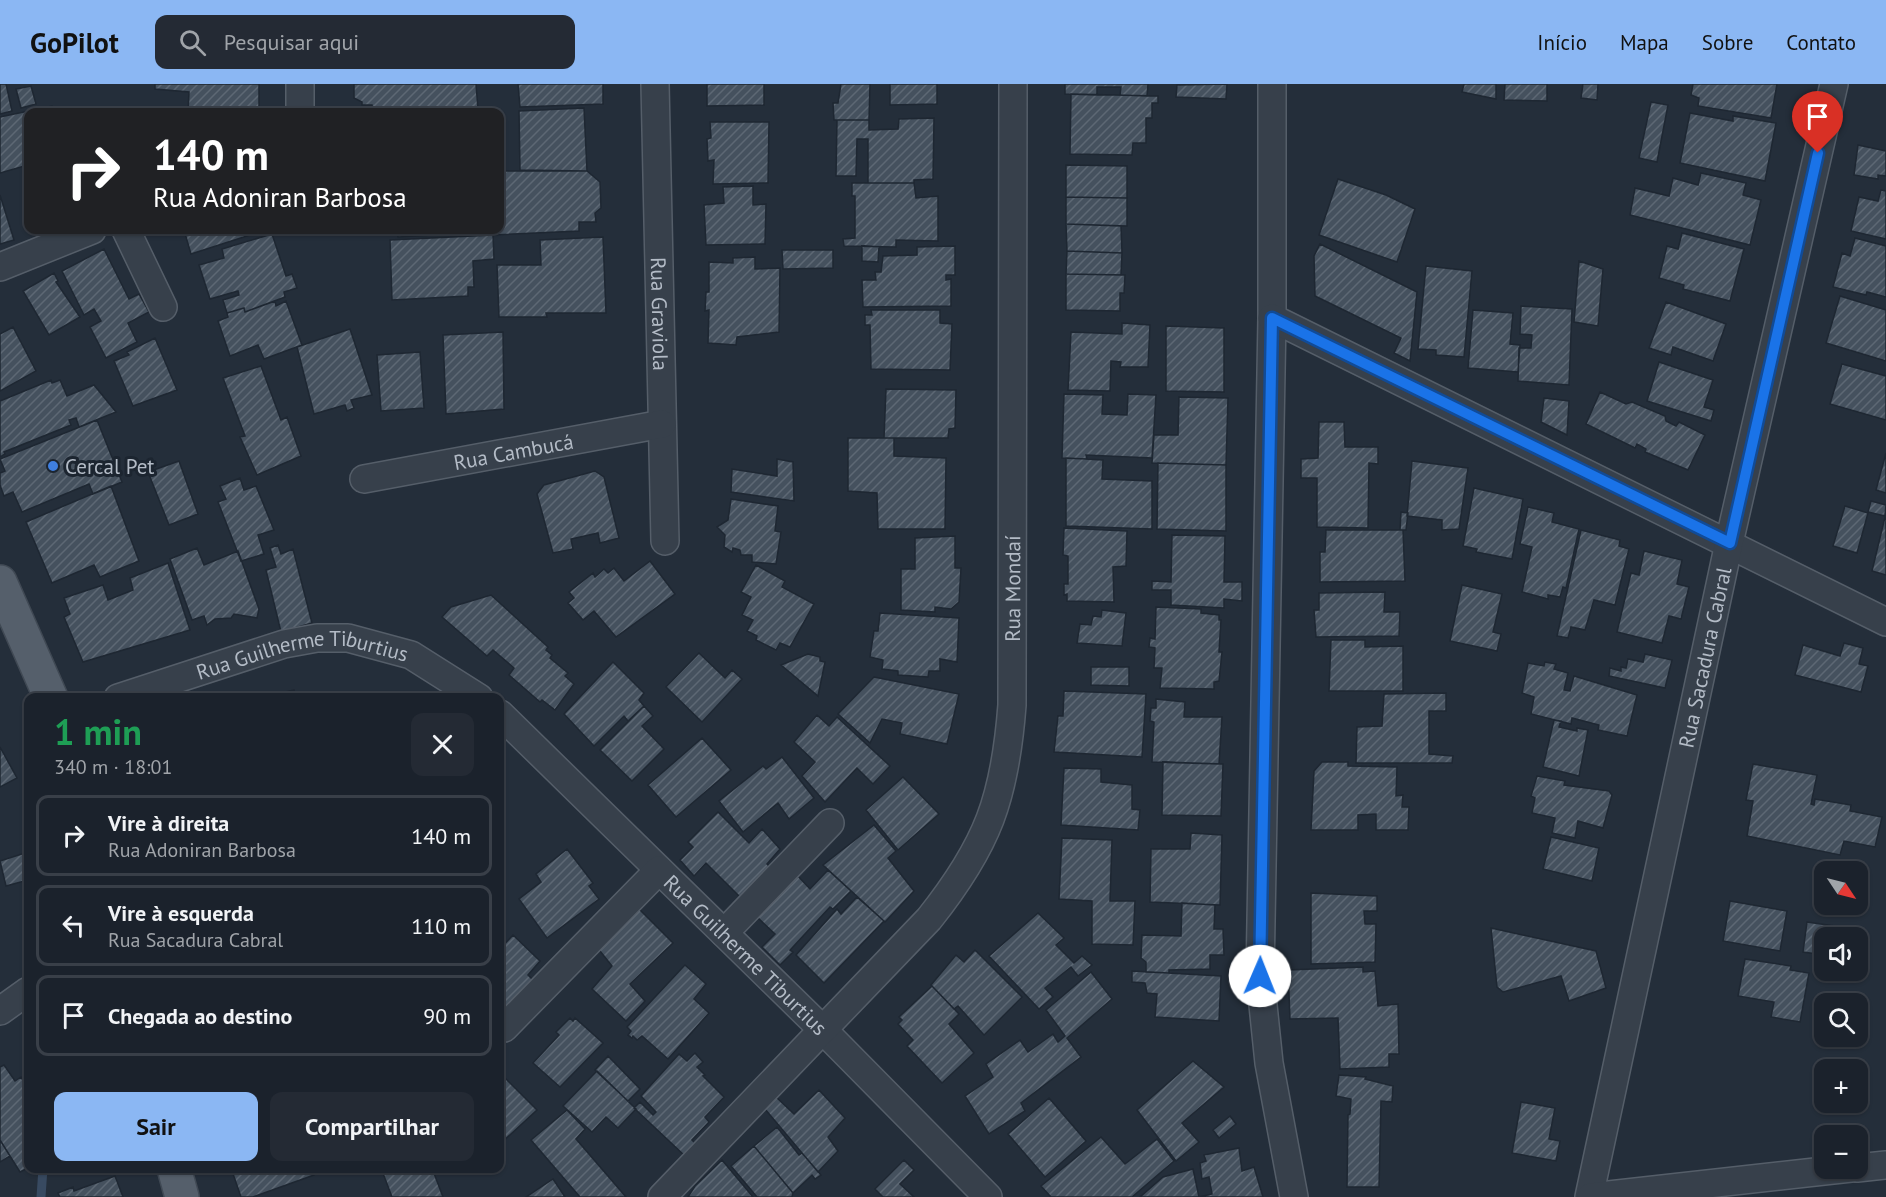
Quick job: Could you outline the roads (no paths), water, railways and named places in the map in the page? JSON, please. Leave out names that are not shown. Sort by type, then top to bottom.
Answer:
[{"type":"main road","points":[[0,582],[49,693]]},
{"type":"main road","points":[[175,1173],[182,1197]]},
{"type":"street","points":[[300,84],[300,108]]},
{"type":"street","name":"Rua Graviola","points":[[655,84],[665,541]]},
{"type":"street","name":"Rua Mondaí","points":[[662,1197],[929,918],[953,889],[981,843],[996,807],[1008,757],[1012,705],[1013,84]]},
{"type":"street","points":[[1272,84],[1272,318],[1260,976],[1269,1063],[1294,1197]]},
{"type":"street","name":"Rua Sacadura Cabral","points":[[1590,1197],[1730,543],[1834,84]]},
{"type":"street","points":[[0,267],[82,234]]},
{"type":"street","points":[[128,234],[163,307]]},
{"type":"street","points":[[1272,318],[1886,621]]},
{"type":"street","name":"Rua Cambucá","points":[[364,479],[662,424]]},
{"type":"street","name":"Rua Guilherme Tiburtius","points":[[133,693],[284,644],[317,638],[348,639],[411,655],[471,693]]},
{"type":"street","name":"Rua Guilherme Tiburtius","points":[[504,718],[823,1030],[988,1197]]},
{"type":"street","points":[[724,933],[831,824]]},
{"type":"street","points":[[504,1028],[659,870]]},
{"type":"street","points":[[0,1011],[24,994]]},
{"type":"street","points":[[1868,1167],[1886,1165]]},
{"type":"street","points":[[1590,1197],[1814,1172]]},
{"type":"waterway","points":[[41,1197],[43,1173]]},
{"type":"place","name":"Cercal Pet","points":[[53,466]]}]
